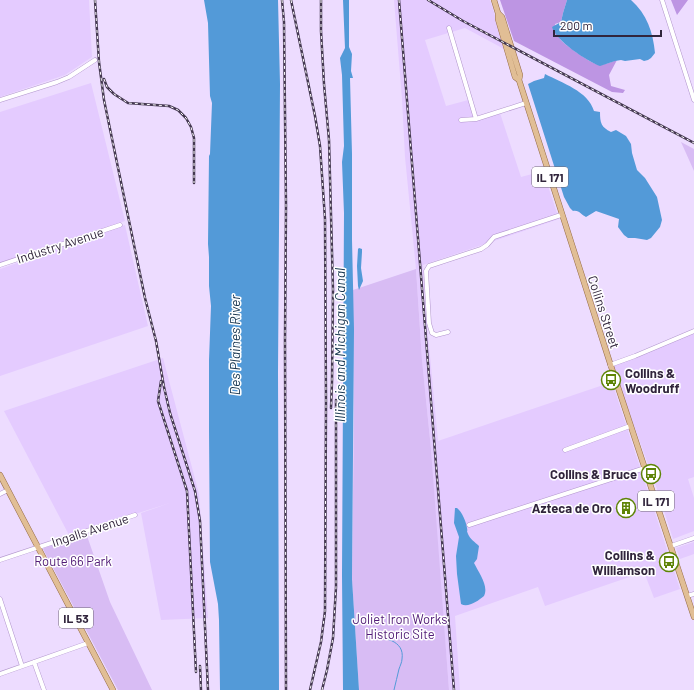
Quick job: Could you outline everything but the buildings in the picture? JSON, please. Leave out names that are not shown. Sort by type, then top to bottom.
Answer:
[{"type":"main road","name":"Collins Street","points":[[494,0],[515,77],[519,80],[610,365],[694,617]]},
{"type":"main road","name":"IL 53","points":[[0,475],[113,690]]},
{"type":"street","points":[[662,0],[694,100]]},
{"type":"street","points":[[449,28],[476,119]]},
{"type":"street","points":[[0,100],[69,77],[95,60]]},
{"type":"street","points":[[461,120],[476,119],[526,103]]},
{"type":"street","points":[[448,332],[433,335],[430,329],[426,271],[429,266],[481,249],[494,237],[562,215]]},
{"type":"street","name":"Industry Avenue","points":[[0,265],[120,225]]},
{"type":"street","points":[[610,365],[694,331]]},
{"type":"street","points":[[565,450],[630,426]]},
{"type":"street","points":[[469,525],[645,468]]},
{"type":"street","points":[[0,494],[8,490]]},
{"type":"street","name":"Ingalls Avenue","points":[[0,560],[135,515]]},
{"type":"street","points":[[671,546],[694,538]]},
{"type":"street","points":[[687,596],[694,594]]},
{"type":"street","points":[[0,599],[22,666]]},
{"type":"street","points":[[0,674],[88,643]]},
{"type":"street","points":[[34,662],[44,690]]},
{"type":"shaded area","points":[[0,0],[89,0],[92,57],[65,75],[0,97]]},
{"type":"shaded area","points":[[394,0],[490,0],[506,50],[465,28],[425,40],[446,106],[472,99],[477,117],[499,110],[521,177],[543,171],[559,219],[423,265],[425,303],[438,441],[612,382],[680,589],[654,598],[644,572],[545,606],[538,587],[455,616],[460,690],[449,690],[431,449],[405,157]]},
{"type":"shaded area","points":[[500,0],[567,0],[561,22],[555,24],[560,39],[577,53],[596,64],[604,64],[617,60],[609,75],[611,86],[625,90],[623,93],[612,92],[514,41]]},
{"type":"shaded area","points":[[671,0],[688,0],[677,15]]},
{"type":"shaded area","points":[[91,83],[125,221],[0,265],[0,112]]},
{"type":"shaded area","points":[[125,225],[148,326],[0,376],[0,269]]},
{"type":"shaded area","points":[[694,331],[694,477],[688,479],[694,498],[694,531],[673,539],[657,489],[612,365]]},
{"type":"shaded area","points":[[163,358],[199,494],[208,618],[161,620],[141,513],[170,503],[69,535],[4,411]]},
{"type":"shaded area","points":[[694,542],[694,554],[680,559],[676,548]]},
{"type":"green space","points":[[681,142],[694,149],[694,171]]},
{"type":"green space","name":"Joliet Iron Works Historic Site","points":[[416,269],[449,690],[359,690],[352,579],[354,415],[353,290]]},
{"type":"green space","name":"Route 66 Park","points":[[86,533],[110,602],[152,690],[118,690],[43,549]]},
{"type":"water","name":"Des Plaines River","points":[[204,0],[278,0],[280,84],[278,373],[279,690],[220,690],[218,604],[210,562],[209,360],[211,306],[208,244],[209,156],[212,103],[210,96],[208,23]]},
{"type":"water","name":"Illinois and Michigan Canal","points":[[343,0],[349,0],[349,47],[352,54],[351,71],[353,78],[350,78],[354,329],[352,579],[359,690],[343,690],[342,575],[344,213],[342,162],[344,146],[342,75],[340,58],[345,48]]},
{"type":"water","points":[[567,0],[631,0],[637,5],[645,17],[653,38],[655,53],[651,58],[644,61],[640,59],[625,61],[621,60],[600,66],[588,60],[559,38],[552,27],[561,22]]},
{"type":"water","points":[[545,74],[574,88],[586,98],[594,111],[600,112],[601,122],[605,128],[611,132],[616,130],[626,136],[631,144],[637,170],[645,178],[657,197],[662,220],[660,227],[651,238],[647,240],[628,238],[618,227],[619,219],[596,211],[586,217],[570,208],[564,197],[528,84],[544,78]]},
{"type":"water","points":[[359,248],[362,249],[361,268],[363,281],[359,290],[357,266]]},
{"type":"water","points":[[455,508],[459,510],[464,517],[469,536],[479,546],[477,559],[474,563],[483,580],[485,592],[484,596],[470,605],[461,604],[456,556],[459,537],[454,523]]},
{"type":"waterway","points":[[368,636],[380,637],[392,641],[400,648],[402,660],[394,690]]},
{"type":"railway","points":[[95,0],[99,62],[104,100],[145,298],[156,341],[164,387],[170,413],[195,491],[200,521],[208,690]]},
{"type":"railway","points":[[282,0],[284,22],[286,206],[286,690]]},
{"type":"railway","points":[[291,0],[320,146],[325,219],[325,611],[321,642],[310,690]]},
{"type":"railway","points":[[321,0],[324,84],[329,140],[333,290],[331,408]]},
{"type":"railway","points":[[399,0],[454,690]]},
{"type":"railway","points":[[428,0],[463,21],[694,143]]},
{"type":"railway","points":[[104,79],[107,87],[114,94],[128,103],[169,106],[178,110],[186,118],[191,127],[194,138],[194,183]]},
{"type":"railway","points":[[161,381],[158,401],[187,491],[196,672]]},
{"type":"railway","points":[[322,690],[333,638],[336,587],[336,400]]},
{"type":"railway","points":[[200,666],[201,690]]},
{"type":"place","name":"Collins & Woodruff","points":[[611,380]]},
{"type":"place","name":"Collins & Bruce","points":[[651,474]]},
{"type":"place","name":"Azteca de Oro","points":[[626,508]]},
{"type":"place","name":"Collins & Williamson","points":[[669,562]]}]
